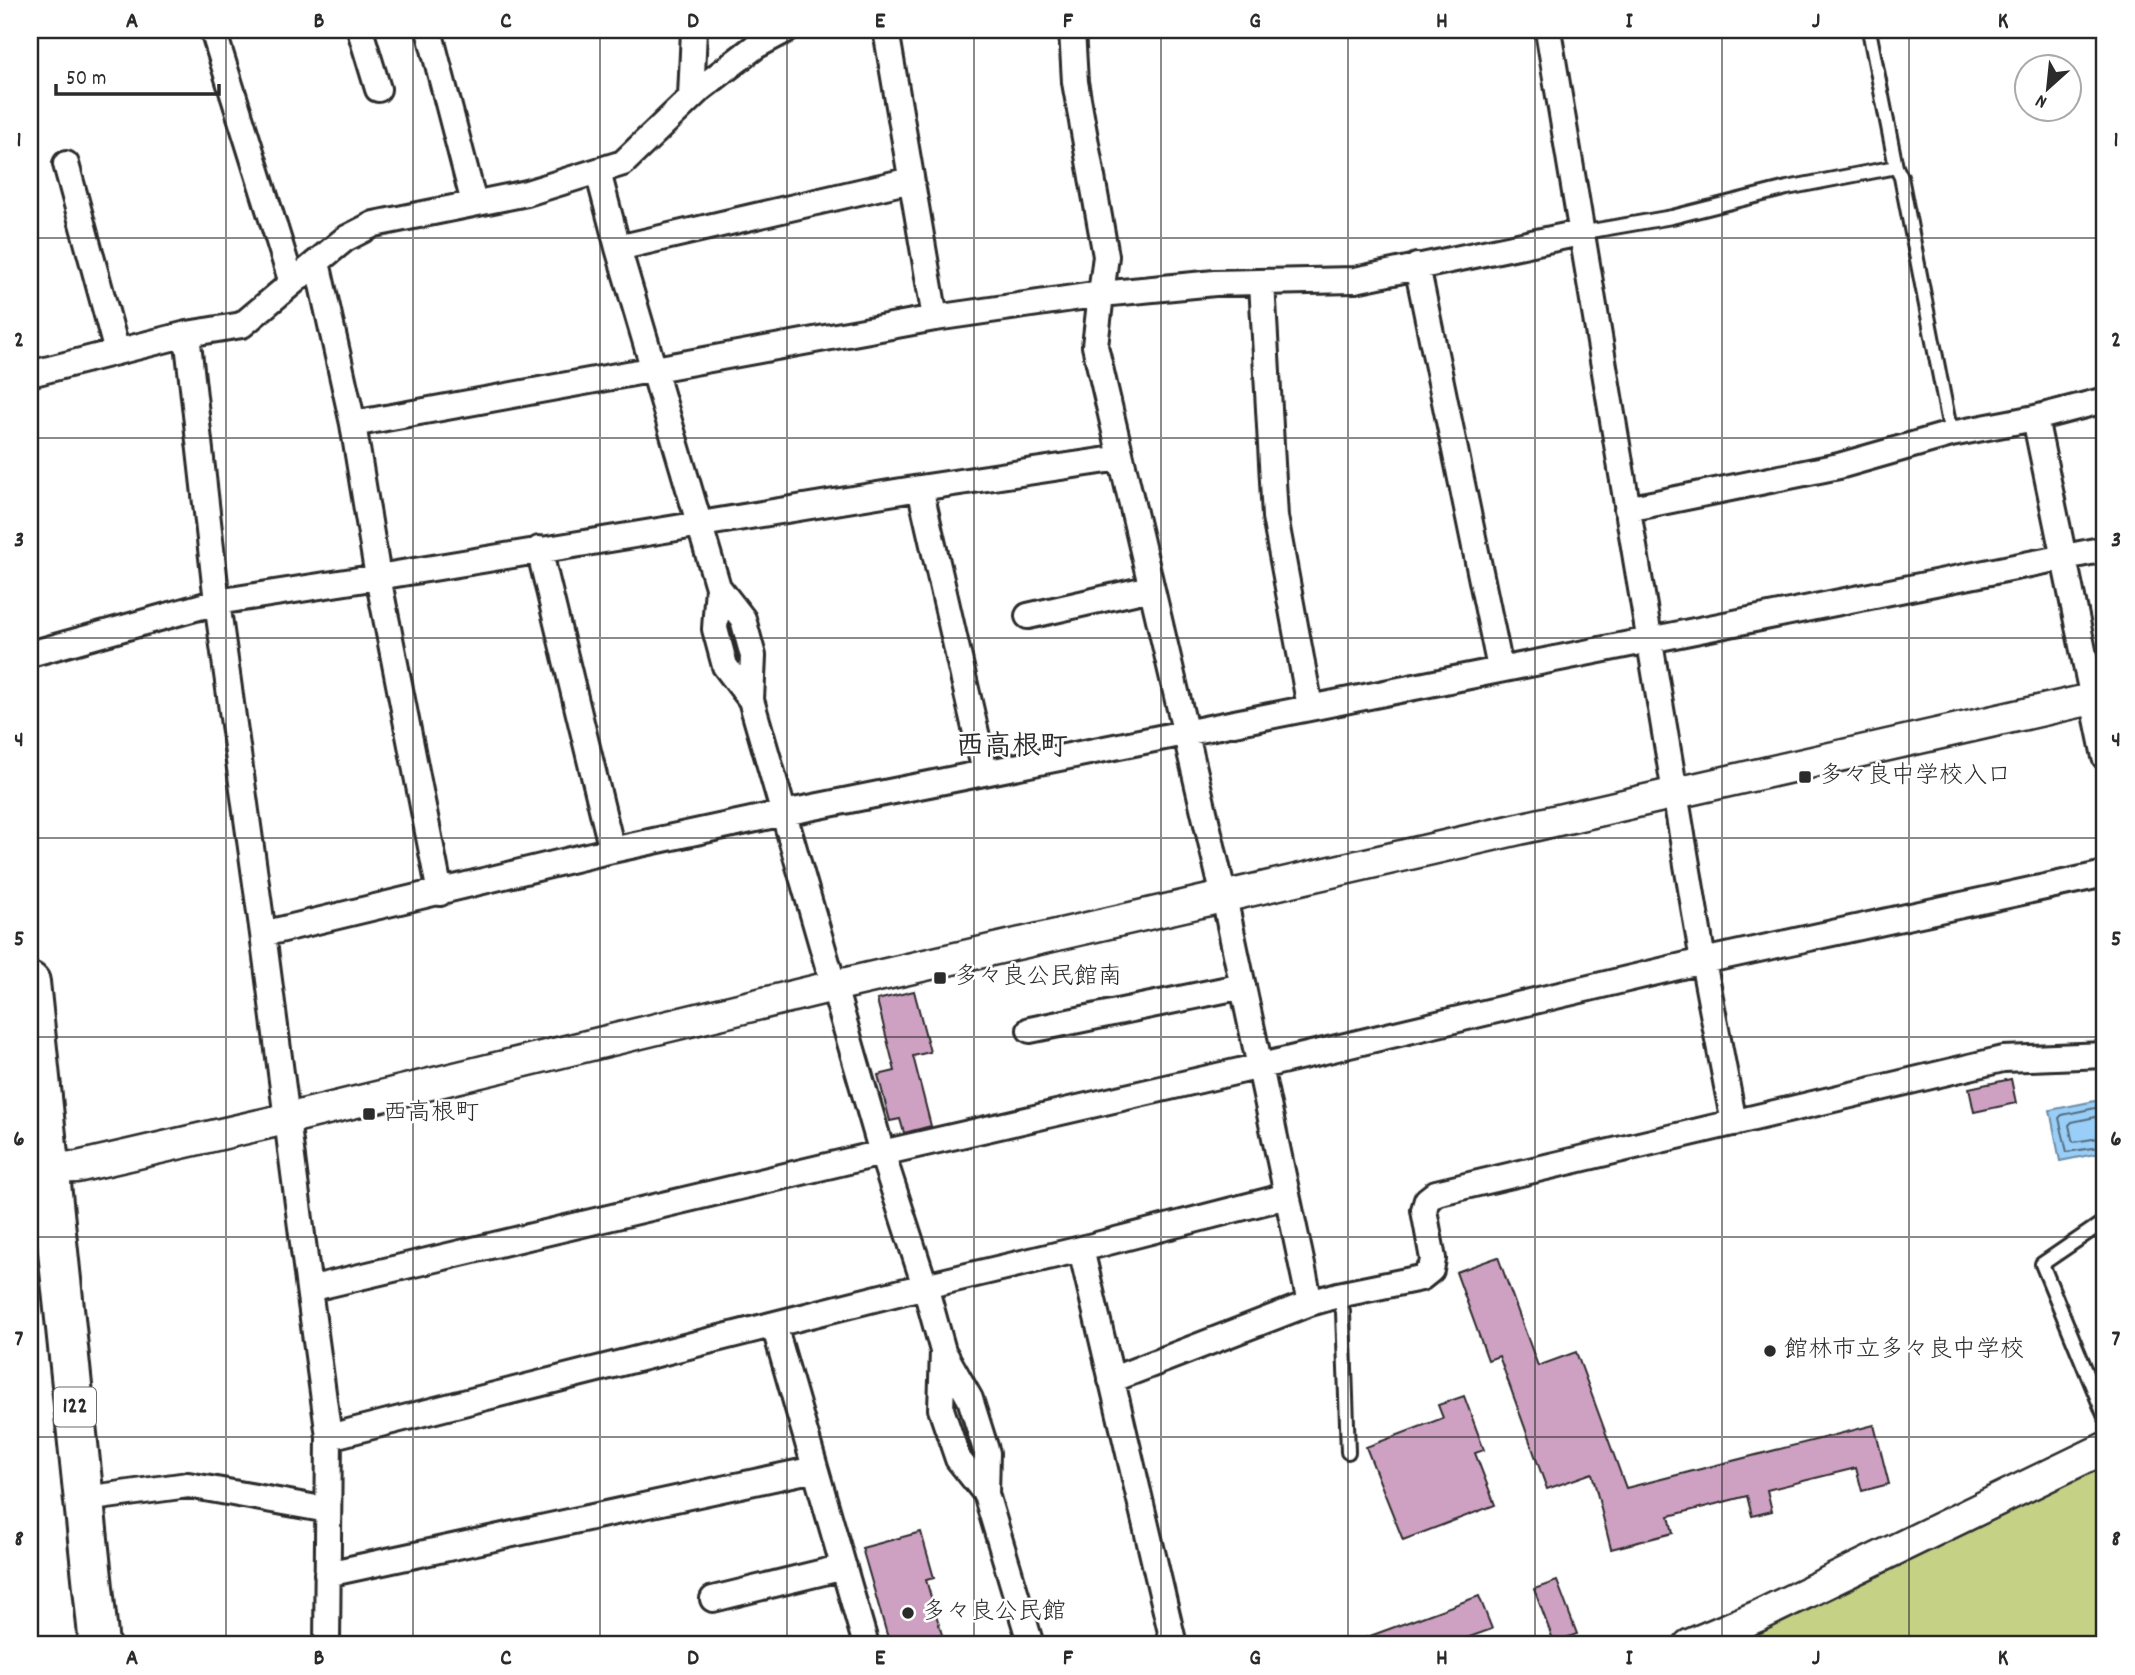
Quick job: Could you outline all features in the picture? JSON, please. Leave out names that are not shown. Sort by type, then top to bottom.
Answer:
[{"type":"highway","name":"122","points":[[30,982],[45,1168],[85,1499],[99,1645]]},
{"type":"street","points":[[213,30],[292,283]]},
{"type":"street","points":[[360,30],[378,89]]},
{"type":"street","points":[[429,30],[474,204]]},
{"type":"street","points":[[691,97],[694,30]]},
{"type":"street","points":[[30,374],[187,334],[242,325],[345,239],[374,224],[527,192],[623,163],[691,97],[756,46],[786,30]]},
{"type":"street","points":[[886,30],[935,318]]},
{"type":"street","points":[[1072,30],[1076,82],[1106,256],[1095,346],[1244,986],[1310,1303]]},
{"type":"street","points":[[1548,30],[1703,961],[1734,1123]]},
{"type":"street","points":[[66,164],[117,352]]},
{"type":"street","points":[[598,172],[718,587],[715,629],[725,666],[751,700],[882,1153],[925,1286],[943,1351],[941,1409],[958,1460],[986,1494],[1031,1645]]},
{"type":"street","points":[[618,248],[911,180]]},
{"type":"street","points":[[353,424],[935,318],[1101,294],[1215,283],[1355,280],[1580,233]]},
{"type":"street","points":[[317,262],[353,424],[378,577],[440,893]]},
{"type":"street","points":[[1417,266],[1500,668]]},
{"type":"street","points":[[1262,283],[1275,517],[1310,707]]},
{"type":"street","points":[[187,334],[217,602],[329,1437],[327,1645]]},
{"type":"street","points":[[1627,509],[1839,466],[1951,434],[2035,418],[2105,400]]},
{"type":"street","points":[[2035,418],[2064,557],[2099,698],[2105,757]]},
{"type":"street","points":[[30,654],[217,602],[1121,458]]},
{"type":"street","points":[[920,488],[985,772]]},
{"type":"street","points":[[539,549],[612,850]]},
{"type":"street","points":[[263,934],[612,850],[784,813],[2105,549]]},
{"type":"street","points":[[1028,616],[1152,588]]},
{"type":"street","points":[[45,1168],[77,1167],[834,986],[2099,698]]},
{"type":"street","points":[[309,1289],[1703,961],[2105,874]]},
{"type":"street","points":[[1030,1030],[1244,986]]},
{"type":"street","points":[[1111,1380],[1310,1303],[1421,1278],[1430,1269],[1433,1259],[1424,1210],[1427,1200],[1436,1193],[2003,1059],[2105,1055]]},
{"type":"street","points":[[329,1437],[1287,1196]]},
{"type":"street","points":[[1081,1249],[1174,1645]]},
{"type":"street","points":[[774,1325],[866,1645]]},
{"type":"street","points":[[1689,1645],[1758,1616],[2105,1448]]},
{"type":"street","points":[[327,1574],[815,1469]]},
{"type":"street","points":[[85,1499],[188,1485],[328,1510]]},
{"type":"street","points":[[713,1599],[844,1567]]},
{"type":"lane","points":[[1869,30],[1896,167],[1901,177],[1951,434]]},
{"type":"lane","points":[[1580,233],[1672,217],[1787,188],[1896,167]]},
{"type":"lane","points":[[2105,1222],[2042,1264],[2105,1417]]},
{"type":"lane","points":[[1338,1295],[1343,1312],[1348,1452]]},
{"type":"green space","points":[[2105,1466],[2105,1645],[1730,1645],[1804,1612]]},
{"type":"water","points":[[2105,1099],[2105,1152],[2060,1161],[2050,1110]]},
{"type":"building","points":[[914,991],[930,1052],[913,1056],[931,1126],[904,1133],[900,1119],[890,1121],[878,1075],[895,1071],[877,1000]]},
{"type":"building","points":[[2011,1079],[2016,1103],[1974,1112],[1969,1088]]},
{"type":"building","points":[[1498,1257],[1538,1366],[1576,1352],[1626,1488],[1874,1425],[1889,1484],[1862,1491],[1856,1468],[1767,1490],[1772,1511],[1752,1516],[1747,1496],[1669,1516],[1673,1533],[1611,1549],[1592,1473],[1547,1489],[1499,1356],[1488,1360],[1456,1272]]},
{"type":"building","points":[[1464,1396],[1484,1450],[1475,1453],[1495,1505],[1403,1540],[1366,1447],[1443,1418],[1438,1405]]},
{"type":"building","name":"多々良公民館","points":[[921,1532],[934,1578],[926,1580],[945,1645],[890,1645],[862,1548]]},
{"type":"building","points":[[1557,1581],[1577,1634],[1554,1642],[1534,1589]]},
{"type":"building","points":[[1479,1596],[1492,1629],[1447,1645],[1351,1645],[1351,1643]]},
{"type":"place","name":"多々良中学校入口","points":[[1805,777]]},
{"type":"place","name":"多々良公民館南","points":[[940,978]]},
{"type":"place","name":"西高根町","points":[[369,1114]]},
{"type":"place","name":"館林市立多々良中学校","points":[[1770,1351]]},
{"type":"place","name":"多々良公民館","points":[[908,1613]]},
{"type":"district","name":"西高根町","points":[[1012,749]]}]
